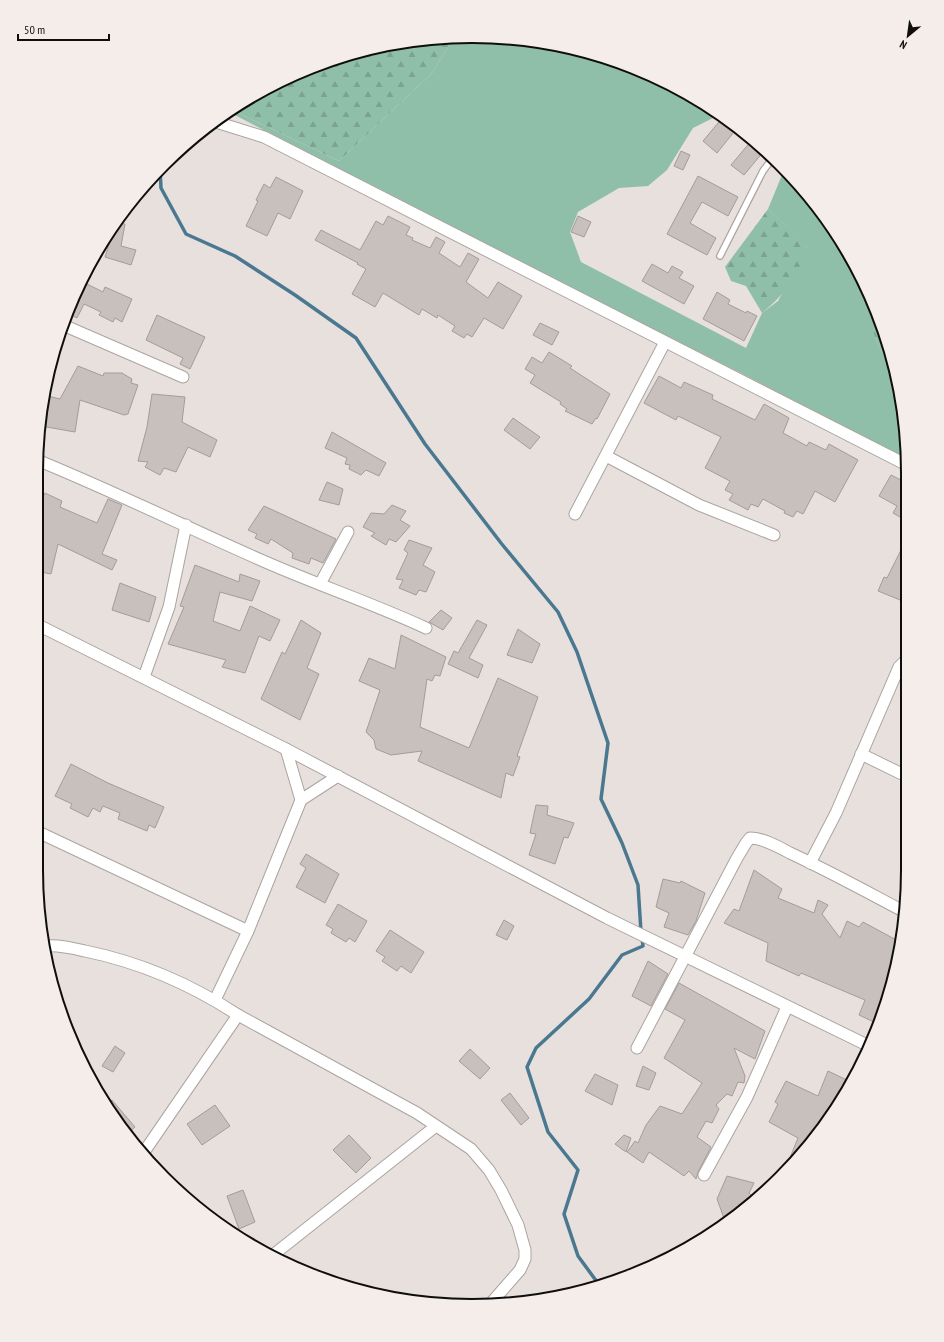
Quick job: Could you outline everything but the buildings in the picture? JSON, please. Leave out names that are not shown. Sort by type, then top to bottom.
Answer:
[{"type":"street","points":[[222,124],[264,137],[901,462]]},
{"type":"street","points":[[69,327],[183,377]]},
{"type":"street","points":[[575,514],[665,342]]},
{"type":"street","points":[[606,456],[699,505],[774,535]]},
{"type":"street","points":[[43,463],[93,483],[262,560],[389,611],[426,628]]},
{"type":"street","points":[[144,677],[169,607],[186,525]]},
{"type":"street","points":[[320,584],[348,532]]},
{"type":"street","points":[[43,627],[286,749],[630,930],[864,1044]]},
{"type":"street","points":[[810,862],[836,813],[901,665]]},
{"type":"street","points":[[286,749],[301,800]]},
{"type":"street","points":[[862,754],[901,774]]},
{"type":"street","points":[[215,1000],[248,932],[301,800],[338,776]]},
{"type":"street","points":[[43,834],[248,932]]},
{"type":"street","points":[[637,1048],[737,858],[750,838],[755,838],[774,845],[810,862],[899,909]]},
{"type":"street","points":[[50,946],[58,946],[110,956],[162,974],[215,1000],[238,1015],[417,1113],[472,1149],[489,1170],[518,1225],[525,1250],[525,1259],[520,1270],[511,1283],[496,1298]]},
{"type":"street","points":[[704,1174],[744,1103],[787,1007]]},
{"type":"street","points":[[146,1149],[238,1015]]},
{"type":"street","points":[[276,1252],[436,1126]]},
{"type":"lane","points":[[720,256],[763,171],[769,163]]},
{"type":"green space","points":[[450,44],[500,44],[556,51],[610,66],[636,76],[662,87],[714,118],[693,128],[667,170],[648,186],[619,188],[578,212],[570,232],[581,262],[746,348],[762,313],[778,301],[807,246],[768,209],[782,176],[795,189],[829,234],[857,282],[868,308],[875,327],[873,332],[881,351],[884,353],[893,388],[900,458],[743,374],[506,256],[234,115],[238,113],[339,161],[432,73]]},
{"type":"green space","points":[[450,44],[432,73],[339,161],[238,113],[282,87],[334,66],[388,51]]},
{"type":"green space","points":[[768,209],[807,245],[796,274],[778,299],[762,313],[746,286],[731,281],[725,267]]},
{"type":"green space","points":[[875,327],[884,353],[881,351],[873,332]]},
{"type":"waterway","points":[[160,178],[161,188],[186,234],[235,256],[295,295],[356,338],[425,444],[501,543],[558,612],[577,652],[608,743],[601,799],[622,843],[638,885],[641,932]]},
{"type":"waterway","points":[[596,1280],[578,1256],[564,1214],[578,1170],[548,1132],[527,1067],[536,1048],[589,999],[622,955],[643,946],[642,938]]}]
